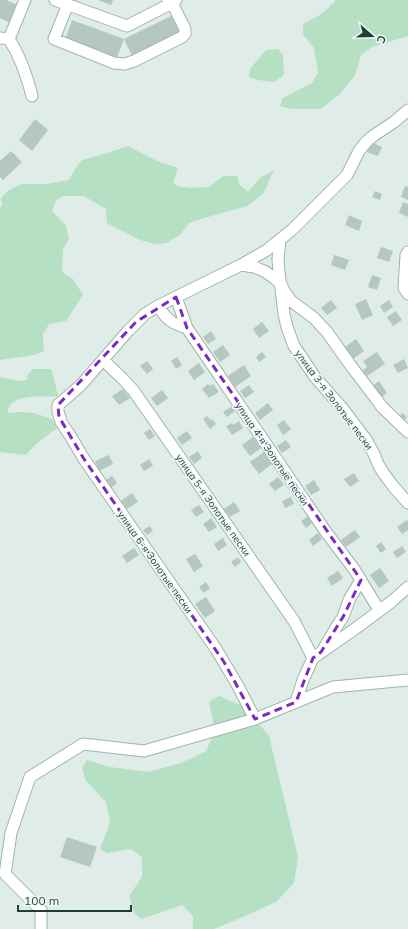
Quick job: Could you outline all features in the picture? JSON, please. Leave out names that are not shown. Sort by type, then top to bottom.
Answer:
[{"type":"street","points":[[25,0],[4,38],[15,49],[28,80],[32,96]]},
{"type":"street","points":[[55,0],[68,4],[127,26],[172,1],[185,29],[185,34],[182,37],[134,61],[125,64],[114,63],[54,39],[68,4]]},
{"type":"street","points":[[103,360],[136,322],[145,314],[257,256],[280,241],[293,230],[347,175],[359,151],[366,142],[408,110]]},
{"type":"street","name":"улица 3-я Золотые пески","points":[[280,241],[278,272],[281,284],[284,314],[294,346],[318,382],[343,409],[367,441],[379,466],[393,486],[407,496]]},
{"type":"street","points":[[408,252],[406,255],[404,288],[408,294]]},
{"type":"street","points":[[240,265],[254,267],[264,271],[281,284],[291,301],[314,318],[327,332],[376,400],[408,432]]},
{"type":"street","name":"улица 4-я Золотые пески","points":[[176,297],[187,328],[321,526],[354,569],[379,610]]},
{"type":"street","points":[[158,306],[168,320],[174,324],[187,328]]},
{"type":"street","name":"улица 6-я Золотые пески","points":[[103,360],[81,385],[58,405],[61,422],[84,459],[216,650],[238,686],[255,719]]},
{"type":"street","name":"улица 5-я Золотые пески","points":[[103,360],[123,378],[137,396],[317,655]]},
{"type":"street","points":[[296,702],[303,680],[317,655],[336,626],[344,617],[350,598],[361,580]]},
{"type":"street","points":[[317,655],[352,632],[408,587]]},
{"type":"street","points":[[41,929],[41,910],[5,874],[11,833],[30,777],[83,744],[144,751],[255,719],[333,687],[408,680]]},
{"type":"highlighted area","points":[[176,297],[187,328],[361,580],[343,617],[321,652],[313,658],[296,702],[255,719],[224,662],[84,459],[59,417],[58,405],[136,322]]},
{"type":"green space","points":[[335,0],[408,0],[408,36],[372,47],[361,55],[355,75],[341,93],[321,109],[291,109],[280,106],[283,98],[312,83],[318,72],[314,48],[303,34],[303,24],[320,15],[335,2]]},
{"type":"green space","points":[[278,49],[283,55],[284,75],[274,82],[249,77],[250,69],[266,50]]},
{"type":"green space","points":[[128,146],[162,163],[178,168],[173,182],[177,186],[190,188],[209,187],[223,176],[237,176],[240,185],[248,192],[260,178],[274,170],[263,194],[247,206],[189,223],[180,235],[166,243],[155,244],[140,240],[107,223],[106,209],[84,196],[64,196],[56,200],[52,211],[66,226],[69,239],[63,249],[62,272],[73,279],[83,295],[66,321],[49,324],[43,334],[44,351],[34,355],[0,360],[1,198],[9,190],[21,184],[46,184],[69,180],[82,160]]},
{"type":"green space","points":[[33,369],[51,369],[58,396],[31,397],[18,400],[9,407],[8,413],[34,413],[52,419],[57,428],[36,444],[26,455],[0,452],[0,377],[19,381],[27,380],[28,374]]},
{"type":"green space","points":[[219,696],[245,707],[269,736],[298,857],[294,883],[276,902],[214,929],[193,929],[193,916],[182,905],[141,919],[134,912],[129,896],[142,877],[142,857],[131,849],[107,853],[100,849],[110,822],[106,802],[86,781],[82,768],[87,760],[110,767],[148,772],[181,763],[206,751],[215,731],[209,702]]},
{"type":"building","points":[[0,0],[6,0],[18,5],[11,23],[0,18]]},
{"type":"building","points":[[98,0],[113,0],[111,5]]},
{"type":"building","points":[[171,16],[181,34],[133,58],[124,39]]},
{"type":"building","points":[[72,20],[124,39],[116,60],[65,40]]},
{"type":"building","points":[[35,119],[48,130],[32,151],[19,140]]},
{"type":"building","points":[[371,142],[382,147],[378,156],[367,152]]},
{"type":"building","points":[[11,151],[22,162],[3,180],[0,177],[0,161]]},
{"type":"building","points":[[405,186],[408,187],[408,200],[401,197]]},
{"type":"building","points":[[375,191],[382,194],[380,200],[372,197]]},
{"type":"building","points":[[403,202],[408,204],[408,217],[399,213]]},
{"type":"building","points":[[349,215],[362,221],[359,231],[345,225]]},
{"type":"building","points":[[381,247],[393,251],[389,262],[377,258]]},
{"type":"building","points":[[334,255],[349,260],[345,270],[331,265]]},
{"type":"building","points":[[372,275],[381,278],[377,290],[368,287]]},
{"type":"building","points":[[366,299],[373,315],[362,320],[355,304]]},
{"type":"building","points":[[331,300],[337,308],[327,315],[321,308]]},
{"type":"building","points":[[389,300],[393,307],[384,313],[380,306]]},
{"type":"building","points":[[396,311],[402,320],[393,326],[387,317]]},
{"type":"building","points":[[262,322],[269,331],[259,338],[253,329]]},
{"type":"building","points":[[211,331],[216,339],[208,344],[203,337]]},
{"type":"building","points":[[356,339],[364,351],[353,359],[345,347]]},
{"type":"building","points":[[223,345],[230,355],[220,362],[213,352]]},
{"type":"building","points":[[262,352],[266,357],[259,362],[256,357]]},
{"type":"building","points":[[377,352],[385,364],[367,376],[363,370],[367,367],[363,361]]},
{"type":"building","points":[[177,357],[182,365],[176,369],[171,361]]},
{"type":"building","points":[[404,359],[408,368],[398,373],[393,365]]},
{"type":"building","points":[[147,361],[153,369],[147,374],[140,366]]},
{"type":"building","points":[[199,363],[205,372],[194,380],[188,371]]},
{"type":"building","points":[[244,365],[251,376],[235,387],[228,376]]},
{"type":"building","points":[[379,381],[387,393],[379,399],[371,387]]},
{"type":"building","points":[[208,384],[210,386],[213,384],[219,392],[209,398],[202,389]]},
{"type":"building","points":[[249,385],[254,392],[245,398],[240,391]]},
{"type":"building","points":[[123,389],[130,398],[119,405],[112,396]]},
{"type":"building","points":[[162,390],[168,398],[157,406],[151,398]]},
{"type":"building","points":[[268,403],[273,410],[260,420],[255,413]]},
{"type":"building","points":[[232,406],[235,411],[227,417],[223,412]]},
{"type":"building","points":[[402,413],[407,417],[403,422],[398,419]]},
{"type":"building","points":[[207,416],[216,424],[210,429],[203,419]]},
{"type":"building","points":[[284,420],[291,429],[283,435],[277,425]]},
{"type":"building","points":[[239,421],[243,428],[232,435],[226,426],[232,423],[233,425]]},
{"type":"building","points":[[150,429],[155,436],[149,440],[144,433]]},
{"type":"building","points":[[187,431],[192,438],[182,445],[177,438]]},
{"type":"building","points":[[253,437],[261,448],[250,456],[242,445]]},
{"type":"building","points":[[286,440],[291,447],[282,453],[277,446]]},
{"type":"building","points":[[198,451],[202,458],[194,464],[189,457]]},
{"type":"building","points":[[264,452],[272,464],[259,474],[250,462]]},
{"type":"building","points":[[109,455],[113,464],[99,471],[95,461]]},
{"type":"building","points":[[149,459],[153,466],[144,471],[140,465]]},
{"type":"building","points":[[354,473],[359,481],[350,487],[344,479]]},
{"type":"building","points":[[112,476],[117,483],[110,489],[104,481]]},
{"type":"building","points":[[278,477],[284,485],[275,491],[269,484]]},
{"type":"building","points":[[314,480],[320,490],[311,495],[305,486]]},
{"type":"building","points":[[132,493],[138,502],[127,509],[121,501]]},
{"type":"building","points":[[291,497],[294,504],[285,508],[282,501]]},
{"type":"building","points":[[234,502],[240,511],[230,517],[224,509]]},
{"type":"building","points":[[199,505],[204,512],[196,517],[191,510]]},
{"type":"building","points":[[308,516],[312,523],[306,528],[301,521]]},
{"type":"building","points":[[211,518],[217,527],[209,532],[203,524]]},
{"type":"building","points":[[407,520],[408,530],[402,534],[397,527]]},
{"type":"building","points":[[150,526],[153,531],[147,535],[143,530]]},
{"type":"building","points":[[355,530],[360,537],[346,547],[341,540]]},
{"type":"building","points":[[318,533],[322,539],[313,546],[309,540]]},
{"type":"building","points":[[223,538],[227,545],[218,551],[214,544]]},
{"type":"building","points":[[381,542],[386,549],[381,553],[376,546]]},
{"type":"building","points":[[402,546],[406,552],[397,558],[393,552]]},
{"type":"building","points":[[134,548],[139,555],[127,563],[122,556]]},
{"type":"building","points":[[195,554],[203,566],[194,572],[186,559]]},
{"type":"building","points":[[238,557],[241,562],[235,567],[231,562]]},
{"type":"building","points":[[380,568],[389,581],[379,588],[370,575]]},
{"type":"building","points":[[338,571],[343,578],[332,586],[327,578]]},
{"type":"building","points":[[206,582],[210,588],[204,593],[199,587]]},
{"type":"building","points":[[206,597],[215,611],[205,618],[195,604]]},
{"type":"building","points":[[67,837],[97,847],[90,867],[60,857]]}]
